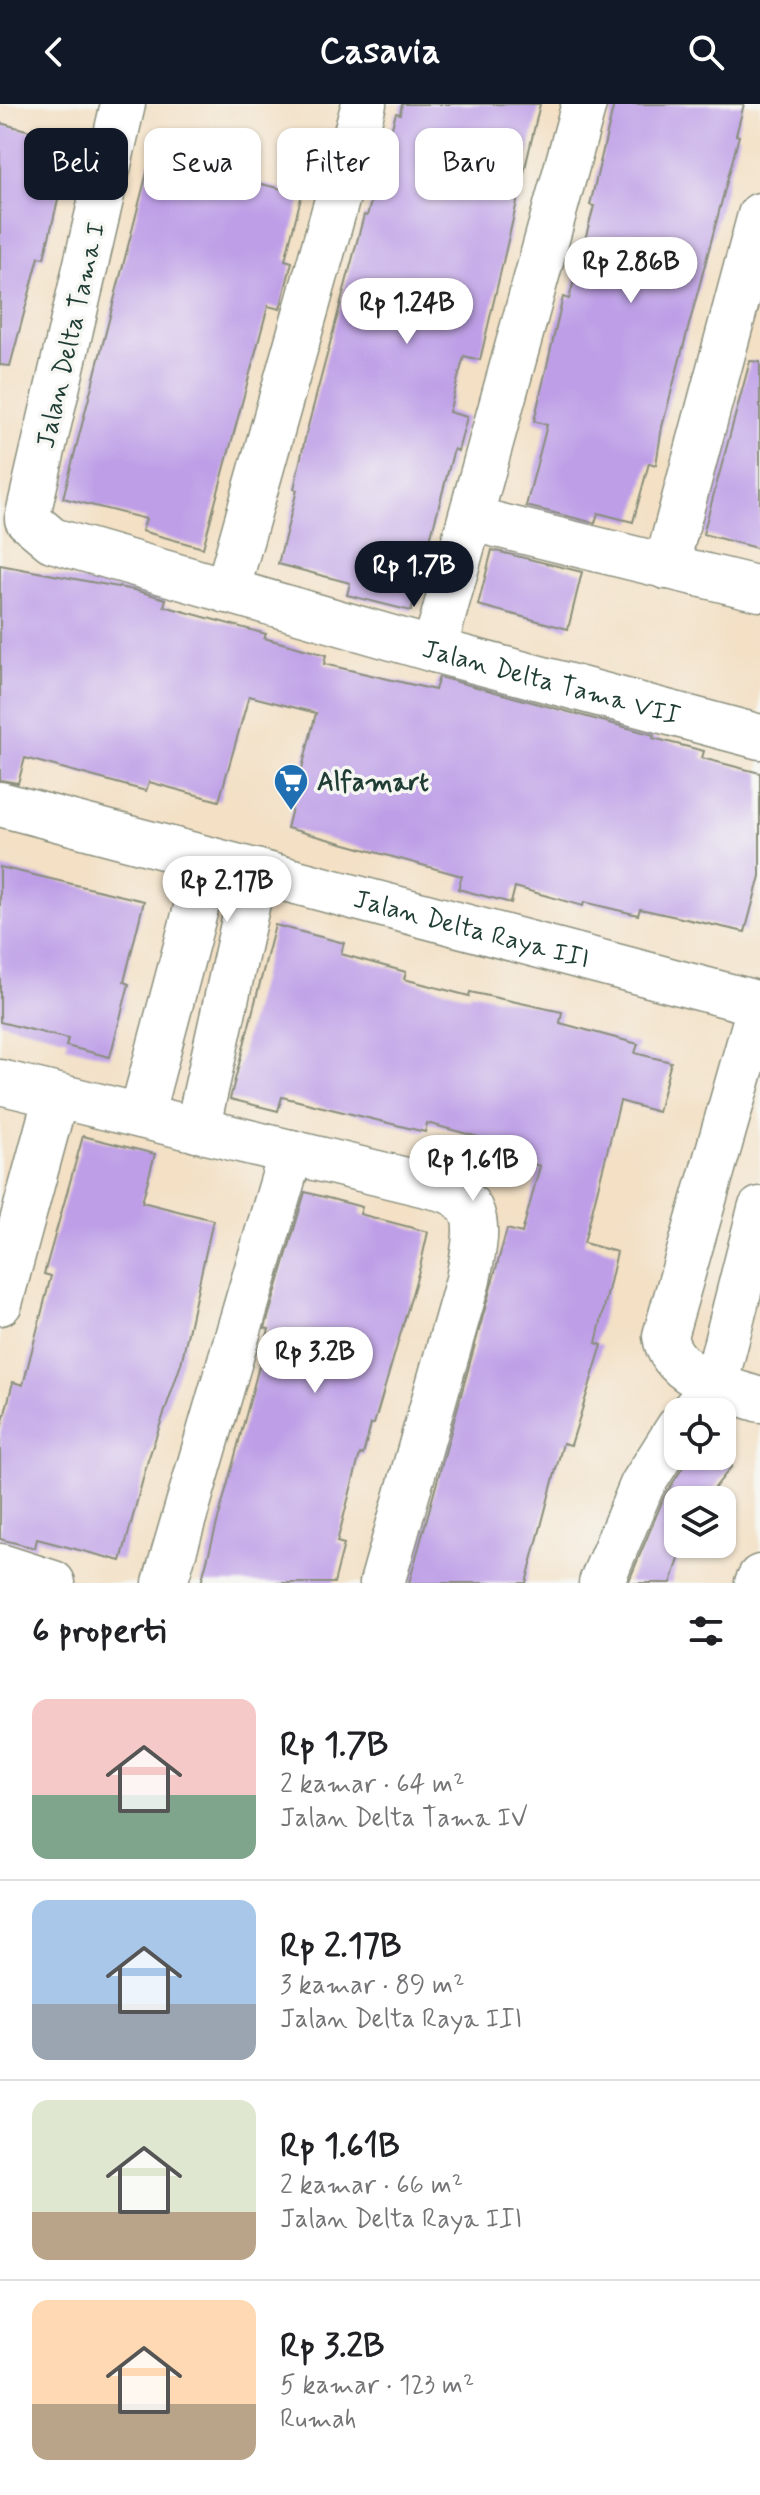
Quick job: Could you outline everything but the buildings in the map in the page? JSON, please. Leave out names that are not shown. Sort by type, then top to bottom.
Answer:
[{"type":"street","points":[[227,591],[364,104]]},
{"type":"street","points":[[434,650],[584,104]]},
{"type":"street","name":"Jalan Delta Tama I","points":[[27,519],[111,107]]},
{"type":"street","points":[[666,567],[760,215]]},
{"type":"street","name":"Jalan Delta Tama VII","points":[[27,519],[52,540],[434,650],[760,737]]},
{"type":"street","points":[[472,519],[760,589]]},
{"type":"street","name":"Jalan Delta Raya III","points":[[0,804],[760,1004]]},
{"type":"street","points":[[141,1116],[209,859]]},
{"type":"street","points":[[197,1130],[255,871]]},
{"type":"street","points":[[702,1398],[666,1345],[665,1328],[760,1004]]},
{"type":"street","points":[[0,1082],[460,1194],[469,1205],[475,1221],[468,1280],[382,1583]]},
{"type":"street","points":[[0,1303],[56,1096]]},
{"type":"street","points":[[165,1583],[291,1152]]},
{"type":"street","points":[[703,1398],[760,1209]]},
{"type":"street","points":[[736,1400],[760,1400]]},
{"type":"street","points":[[601,1583],[642,1485],[664,1450]]},
{"type":"street","points":[[0,1566],[53,1583]]},
{"type":"street","points":[[757,1583],[760,1577]]},
{"type":"place","name":"Alfamart","points":[[291,812]]}]
